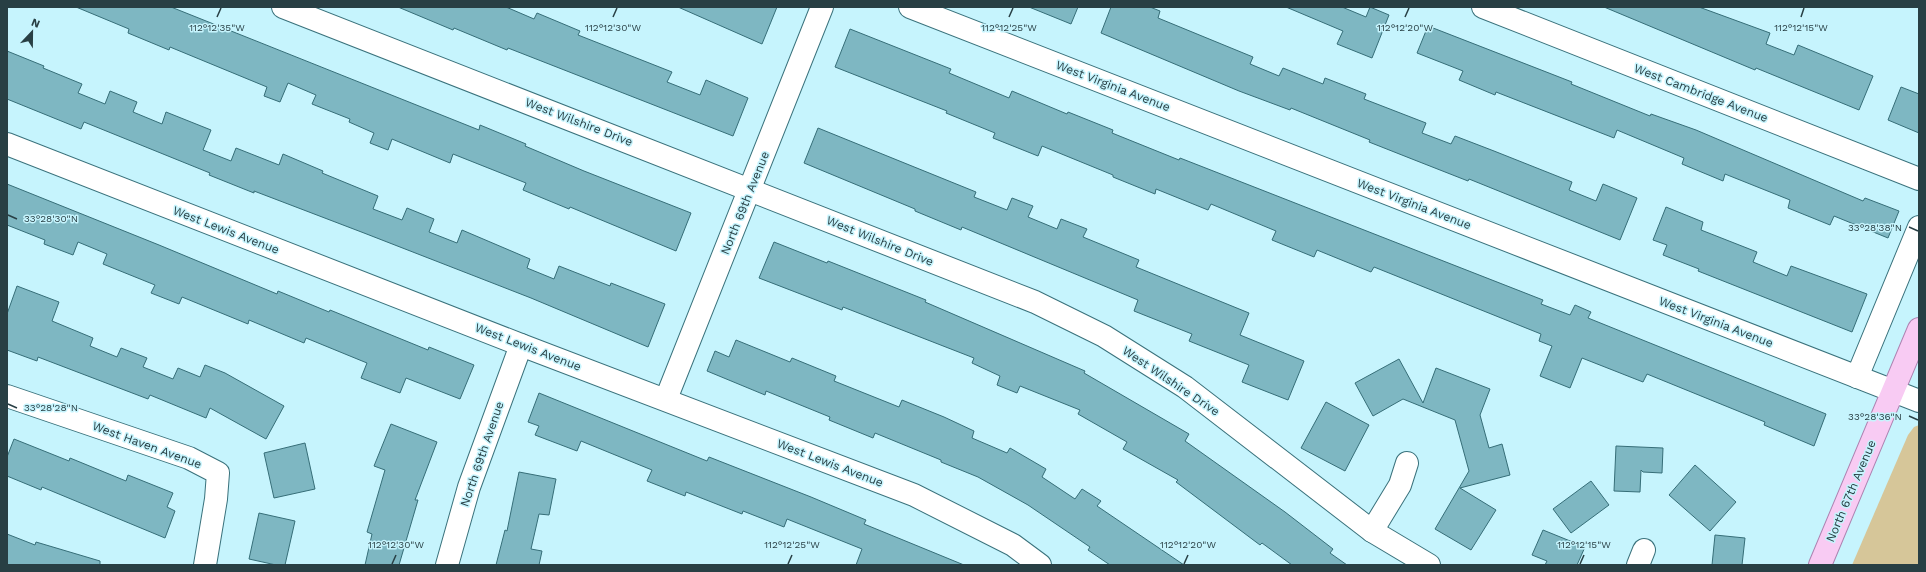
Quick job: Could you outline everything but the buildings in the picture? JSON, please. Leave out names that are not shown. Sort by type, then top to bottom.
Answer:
[{"type":"main road","name":"North 67th Avenue","points":[[1820,565],[1919,329]]},
{"type":"street","name":"West Wilshire Drive","points":[[283,7],[1035,302],[1104,336],[1184,387],[1372,531],[1429,565]]},
{"type":"street","name":"North 69th Avenue","points":[[666,399],[751,190],[822,7]]},
{"type":"street","name":"West Virginia Avenue","points":[[910,7],[1919,401]]},
{"type":"street","name":"West Cambridge Avenue","points":[[1483,7],[1919,179]]},
{"type":"street","name":"West Lewis Avenue","points":[[7,144],[521,345],[666,399],[914,495],[1013,545],[1040,565]]},
{"type":"street","points":[[1857,377],[1919,228]]},
{"type":"street","name":"North 69th Avenue","points":[[448,565],[469,487],[521,345]]},
{"type":"street","name":"West Haven Avenue","points":[[7,396],[189,458],[218,473],[216,499],[205,565]]},
{"type":"street","points":[[1372,531],[1400,485],[1407,464]]},
{"type":"shaded area","points":[[1919,425],[1919,565],[1852,565],[1908,435],[1914,427]]}]
